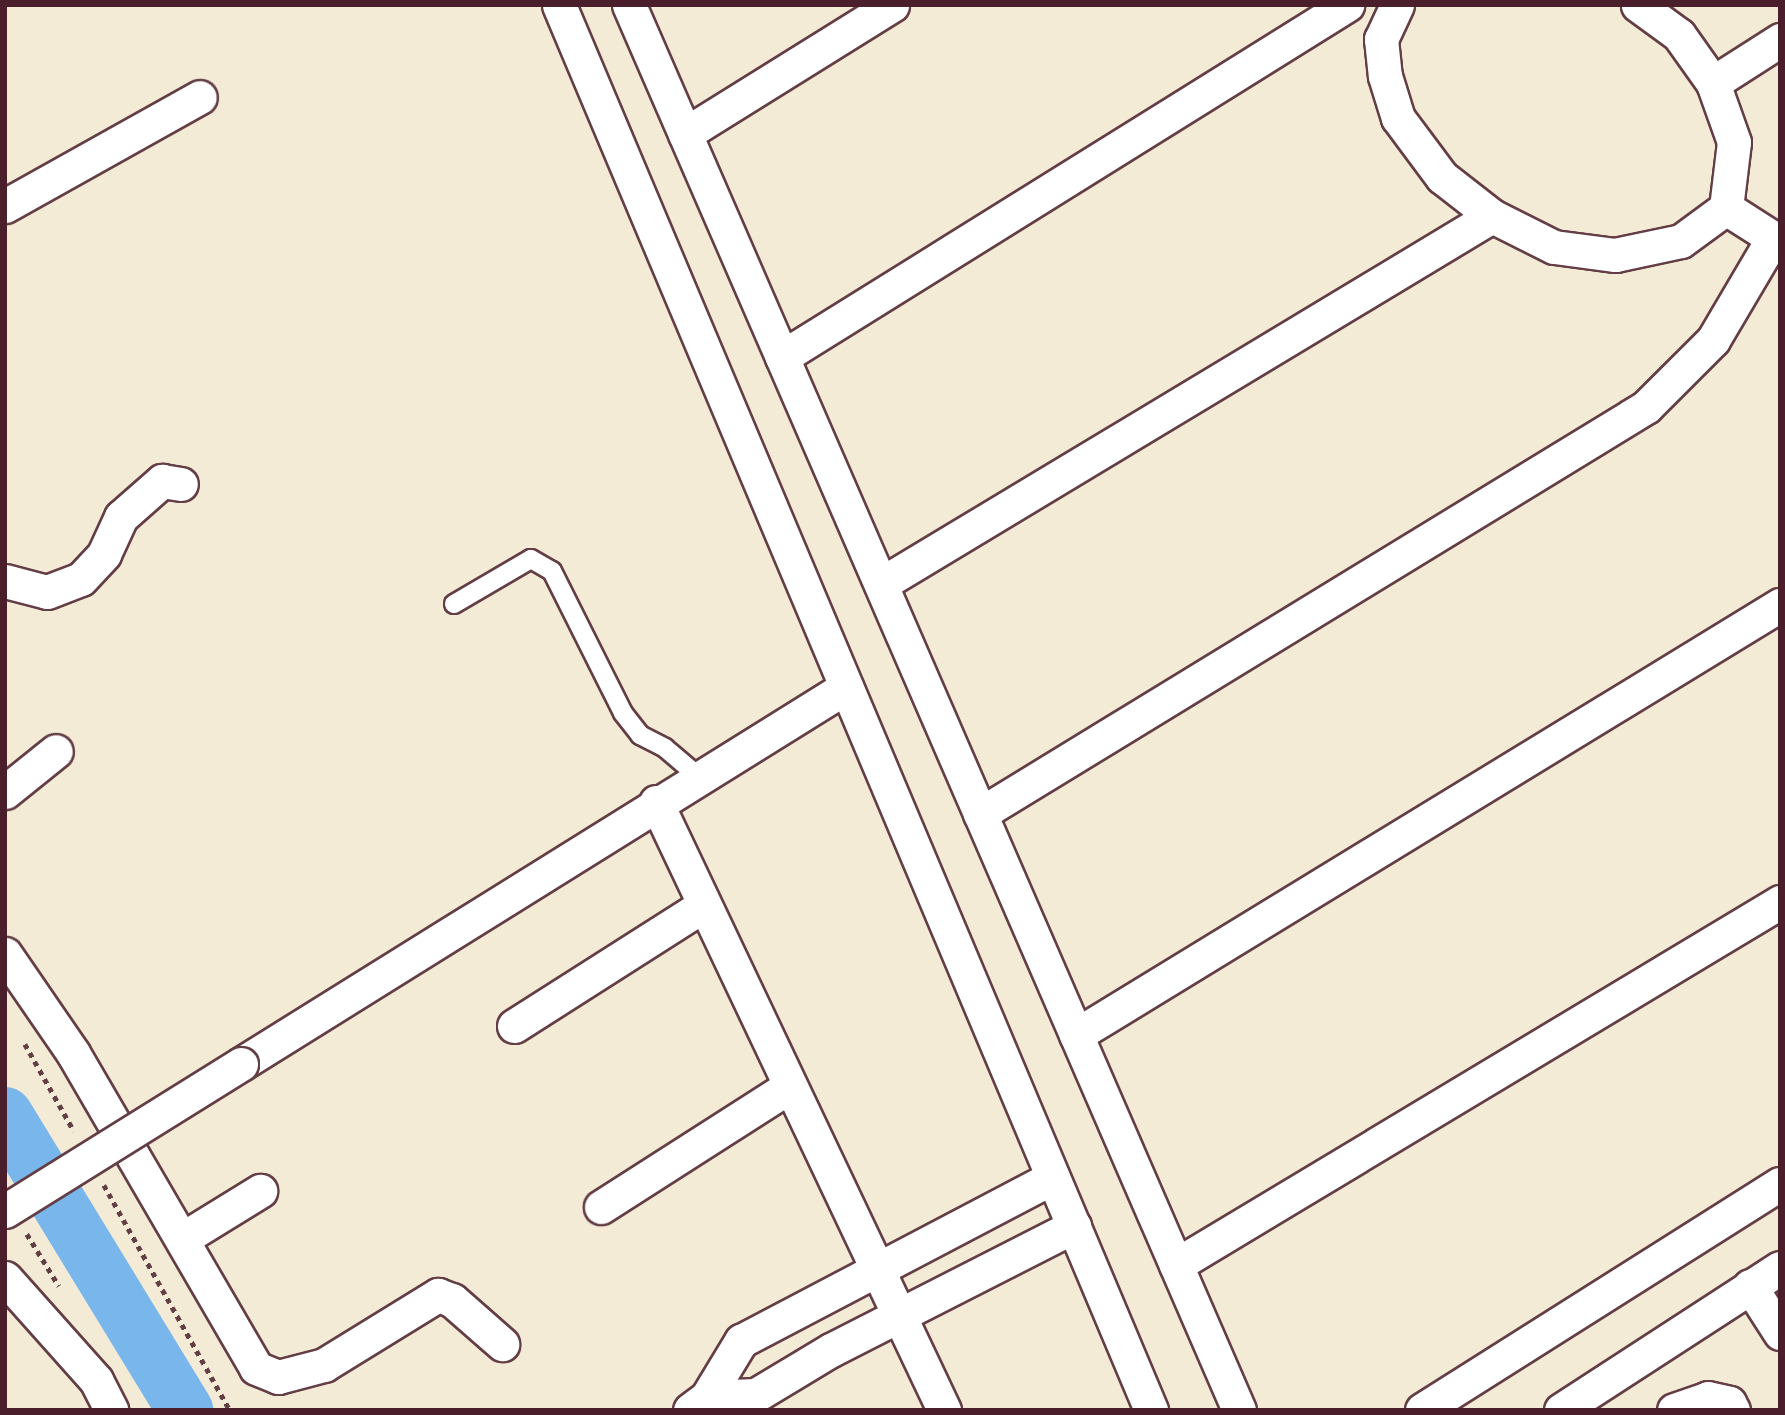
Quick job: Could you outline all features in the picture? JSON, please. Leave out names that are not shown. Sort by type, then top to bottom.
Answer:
[{"type":"street","points":[[559,5],[1151,1410]]},
{"type":"street","points":[[629,5],[1239,1410]]},
{"type":"street","points":[[685,134],[892,5]]},
{"type":"street","points":[[782,357],[1347,5]]},
{"type":"street","points":[[1397,5],[1381,39],[1385,76],[1398,118],[1443,177],[1492,216],[1555,247],[1615,255],[1681,241],[1726,208],[1734,142],[1713,83],[1679,35],[1637,5]]},
{"type":"street","points":[[1713,83],[1780,40]]},
{"type":"street","points":[[5,206],[200,97]]},
{"type":"street","points":[[980,814],[1646,407],[1713,340],[1776,240],[1726,208]]},
{"type":"street","points":[[881,584],[1492,216]]},
{"type":"street","points":[[5,581],[47,592],[81,579],[104,554],[121,517],[162,481],[181,484]]},
{"type":"street","points":[[1076,1035],[1780,605]]},
{"type":"street","points":[[5,1211],[656,802],[846,687]]},
{"type":"street","points":[[5,792],[56,751]]},
{"type":"street","points":[[656,802],[875,1270],[944,1410]]},
{"type":"street","points":[[1176,1265],[1780,902]]},
{"type":"street","points":[[513,1026],[704,905]]},
{"type":"street","points":[[5,954],[73,1053],[256,1368],[278,1377],[324,1365],[438,1295],[452,1300],[502,1344]]},
{"type":"street","points":[[601,1207],[789,1087]]},
{"type":"street","points":[[699,1404],[741,1341],[1053,1177]]},
{"type":"street","points":[[1422,1410],[1780,1184]]},
{"type":"street","points":[[182,1239],[260,1191]]},
{"type":"street","points":[[699,1404],[756,1395],[898,1316],[1074,1226]]},
{"type":"street","points":[[1560,1410],[1780,1268]]},
{"type":"street","points":[[5,1278],[96,1380],[111,1410]]},
{"type":"street","points":[[1750,1286],[1780,1333]]},
{"type":"street","points":[[1674,1410],[1708,1398],[1728,1403],[1733,1410]]},
{"type":"lane","points":[[454,604],[531,559],[552,571],[623,713],[640,735],[665,748],[698,776]]},
{"type":"path","points":[[23,1041],[75,1134]]},
{"type":"path","points":[[102,1181],[230,1410]]},
{"type":"waterway","points":[[5,1115],[185,1410]]}]
